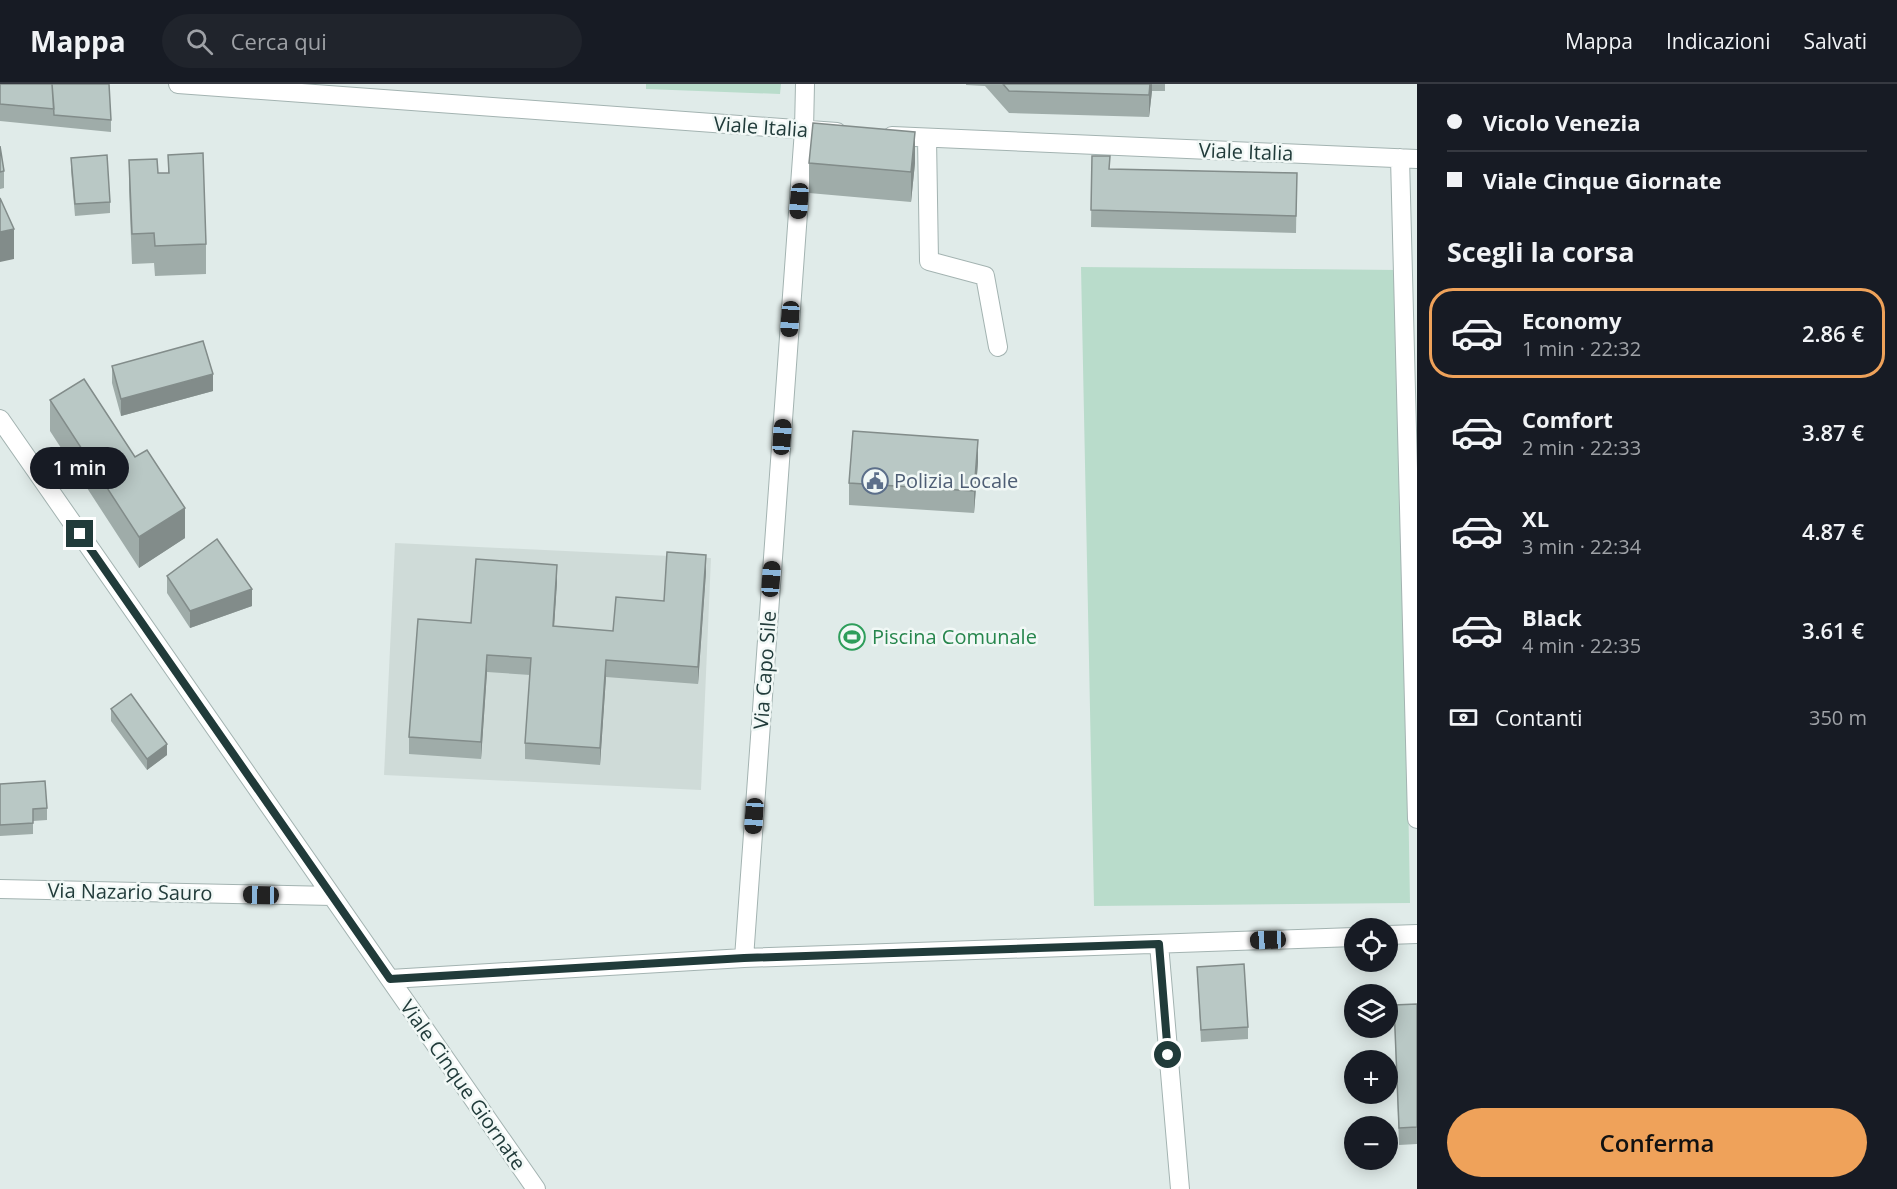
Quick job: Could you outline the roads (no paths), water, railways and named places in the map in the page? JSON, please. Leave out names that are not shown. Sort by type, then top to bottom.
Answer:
[{"type":"street","name":"Viale Italia","points":[[178,84],[927,138],[1408,158]]},
{"type":"street","name":"Via Capo Sile","points":[[744,958],[804,130],[805,84]]},
{"type":"street","points":[[927,138],[929,261],[984,276],[998,347]]},
{"type":"street","points":[[1408,158],[1417,819]]},
{"type":"street","name":"Viale Cinque Giornate","points":[[0,419],[536,1189]]},
{"type":"street","name":"Via Nazario Sauro","points":[[0,888],[332,896]]},
{"type":"street","points":[[1398,935],[1417,934]]},
{"type":"street","points":[[390,979],[744,958],[1344,937]]},
{"type":"street","points":[[1159,944],[1179,1189]]},
{"type":"place","name":"Polizia Locale","points":[[875,481]]},
{"type":"place","name":"Piscina Comunale","points":[[852,637]]}]
